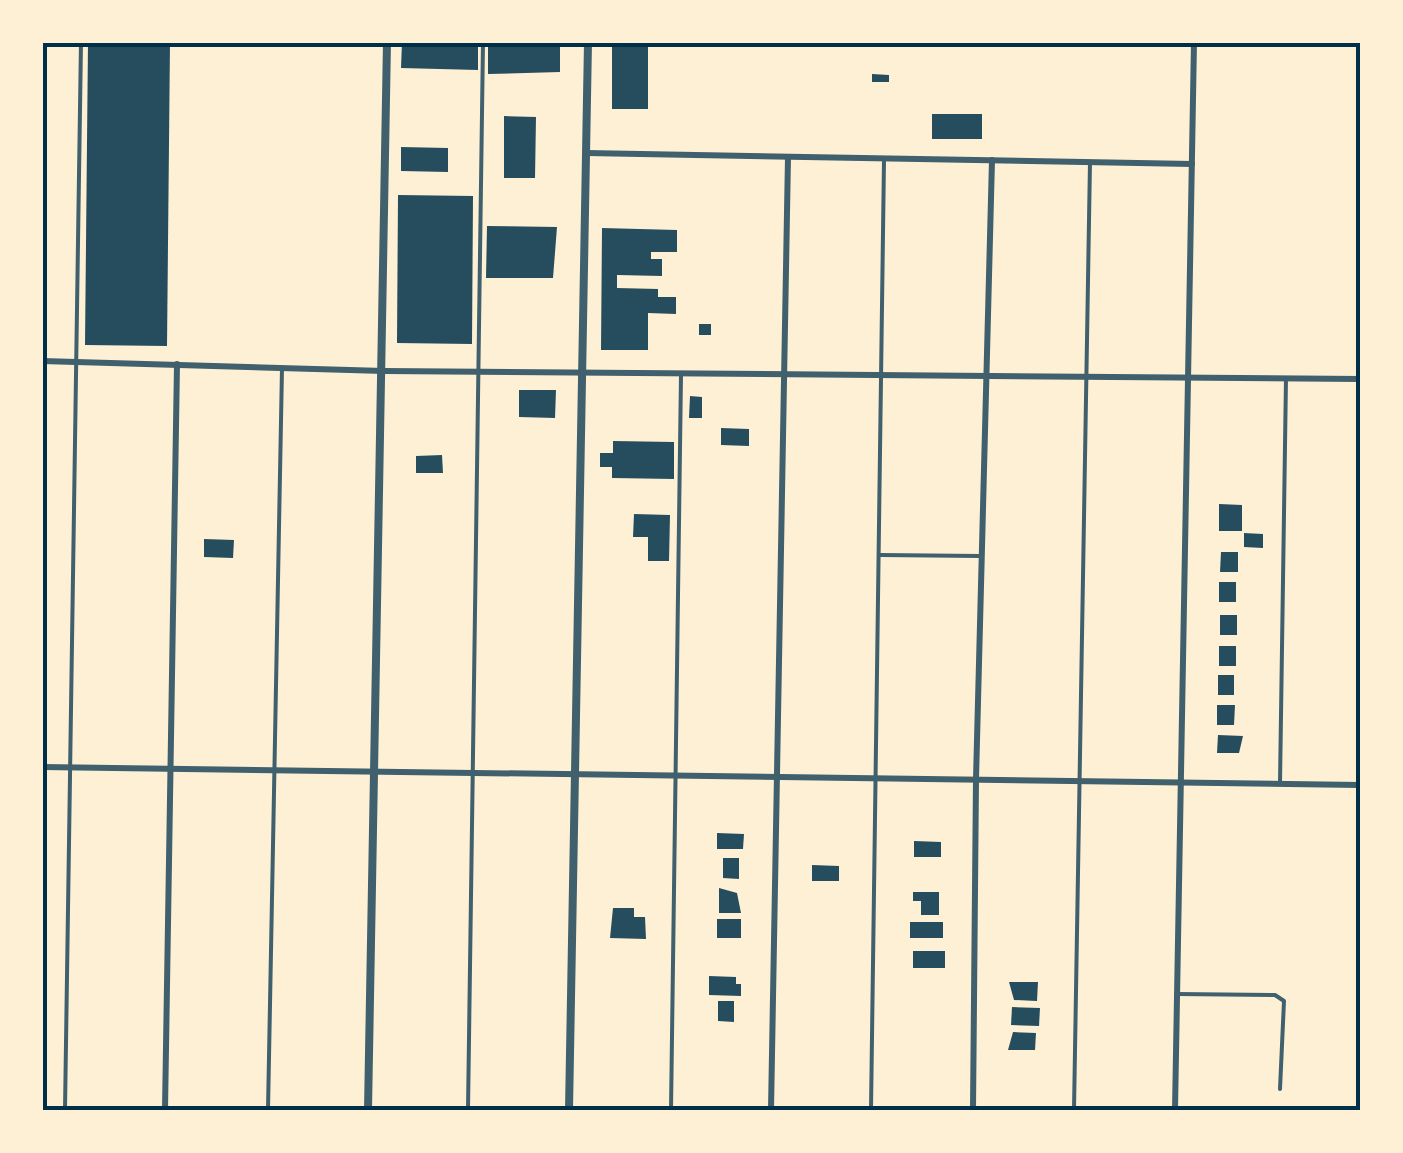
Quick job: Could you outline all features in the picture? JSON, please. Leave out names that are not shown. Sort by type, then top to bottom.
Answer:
[{"type":"street","points":[[368,1110],[387,42]]},
{"type":"street","points":[[569,1110],[588,42]]},
{"type":"street","points":[[1175,1110],[1194,42]]},
{"type":"street","points":[[586,153],[1192,164]]},
{"type":"street","points":[[771,1110],[788,157]]},
{"type":"street","points":[[974,1110],[976,778],[992,160]]},
{"type":"street","points":[[42,361],[384,371],[1360,379]]},
{"type":"street","points":[[166,1110],[177,364]]},
{"type":"street","points":[[42,767],[1360,785]]},
{"type":"lane","points":[[65,1110],[81,42]]},
{"type":"lane","points":[[468,1110],[483,42]]},
{"type":"lane","points":[[871,1110],[884,158]]},
{"type":"lane","points":[[1074,1110],[1090,162]]},
{"type":"lane","points":[[268,1110],[282,368]]},
{"type":"lane","points":[[671,1110],[681,374]]},
{"type":"lane","points":[[1280,784],[1286,378]]},
{"type":"lane","points":[[880,555],[983,556]]},
{"type":"lane","points":[[1176,994],[1275,995],[1284,1000],[1280,1089]]},
{"type":"building","points":[[88,42],[170,42],[167,346],[85,345]]},
{"type":"building","points":[[402,42],[478,42],[478,70],[401,68]]},
{"type":"building","points":[[488,42],[560,42],[560,72],[488,74]]},
{"type":"building","points":[[612,42],[648,42],[648,109],[612,109]]},
{"type":"building","points":[[872,74],[889,75],[889,82],[872,82]]},
{"type":"building","points":[[932,114],[982,114],[982,139],[932,139]]},
{"type":"building","points":[[504,116],[536,117],[535,178],[504,178]]},
{"type":"building","points":[[401,147],[448,148],[448,172],[401,171]]},
{"type":"building","points":[[398,195],[473,196],[472,344],[397,343]]},
{"type":"building","points":[[487,226],[557,227],[553,278],[486,278]]},
{"type":"building","points":[[602,228],[677,230],[677,252],[651,252],[651,259],[662,259],[662,276],[617,275],[617,288],[658,289],[658,297],[676,297],[676,314],[648,313],[648,350],[601,350]]},
{"type":"building","points":[[699,324],[711,324],[711,335],[699,335]]},
{"type":"building","points":[[519,390],[556,390],[555,418],[519,417]]},
{"type":"building","points":[[690,396],[702,397],[702,418],[689,418]]},
{"type":"building","points":[[721,428],[749,429],[749,446],[721,445]]},
{"type":"building","points":[[613,441],[674,442],[674,479],[612,478],[612,467],[600,467],[600,453],[613,453]]},
{"type":"building","points":[[442,455],[443,473],[416,473],[416,456]]},
{"type":"building","points":[[1219,504],[1242,505],[1242,531],[1219,531]]},
{"type":"building","points":[[634,514],[670,515],[669,561],[648,561],[648,537],[633,537]]},
{"type":"building","points":[[1244,533],[1263,534],[1263,548],[1244,547]]},
{"type":"building","points":[[204,539],[234,540],[233,558],[204,557]]},
{"type":"building","points":[[1221,552],[1238,552],[1238,572],[1220,572]]},
{"type":"building","points":[[1219,582],[1236,582],[1236,602],[1219,602]]},
{"type":"building","points":[[1220,615],[1237,615],[1237,635],[1220,635]]},
{"type":"building","points":[[1219,646],[1236,646],[1236,666],[1219,666]]},
{"type":"building","points":[[1218,675],[1234,675],[1234,695],[1218,695]]},
{"type":"building","points":[[1217,705],[1235,705],[1234,725],[1217,725]]},
{"type":"building","points":[[1218,735],[1243,736],[1239,753],[1217,753]]},
{"type":"building","points":[[717,833],[744,834],[743,849],[717,849]]},
{"type":"building","points":[[914,841],[941,842],[941,857],[914,857]]},
{"type":"building","points":[[723,858],[739,858],[739,879],[723,878]]},
{"type":"building","points":[[812,865],[839,866],[839,881],[812,881]]},
{"type":"building","points":[[719,888],[737,893],[741,913],[719,913]]},
{"type":"building","points":[[913,892],[939,892],[939,915],[921,915],[921,901],[913,901]]},
{"type":"building","points":[[613,908],[634,908],[634,917],[645,917],[646,939],[610,938]]},
{"type":"building","points":[[717,919],[741,919],[741,938],[717,938]]},
{"type":"building","points":[[910,922],[943,922],[943,938],[910,938]]},
{"type":"building","points":[[913,951],[945,951],[945,968],[913,968]]},
{"type":"building","points":[[709,976],[736,977],[736,984],[741,984],[741,996],[709,995]]},
{"type":"building","points":[[1009,982],[1038,982],[1037,1001],[1014,1000]]},
{"type":"building","points":[[718,1001],[734,1001],[734,1022],[718,1021]]},
{"type":"building","points":[[1012,1007],[1040,1008],[1039,1026],[1011,1025]]},
{"type":"building","points":[[1013,1032],[1036,1033],[1035,1050],[1008,1050]]}]
